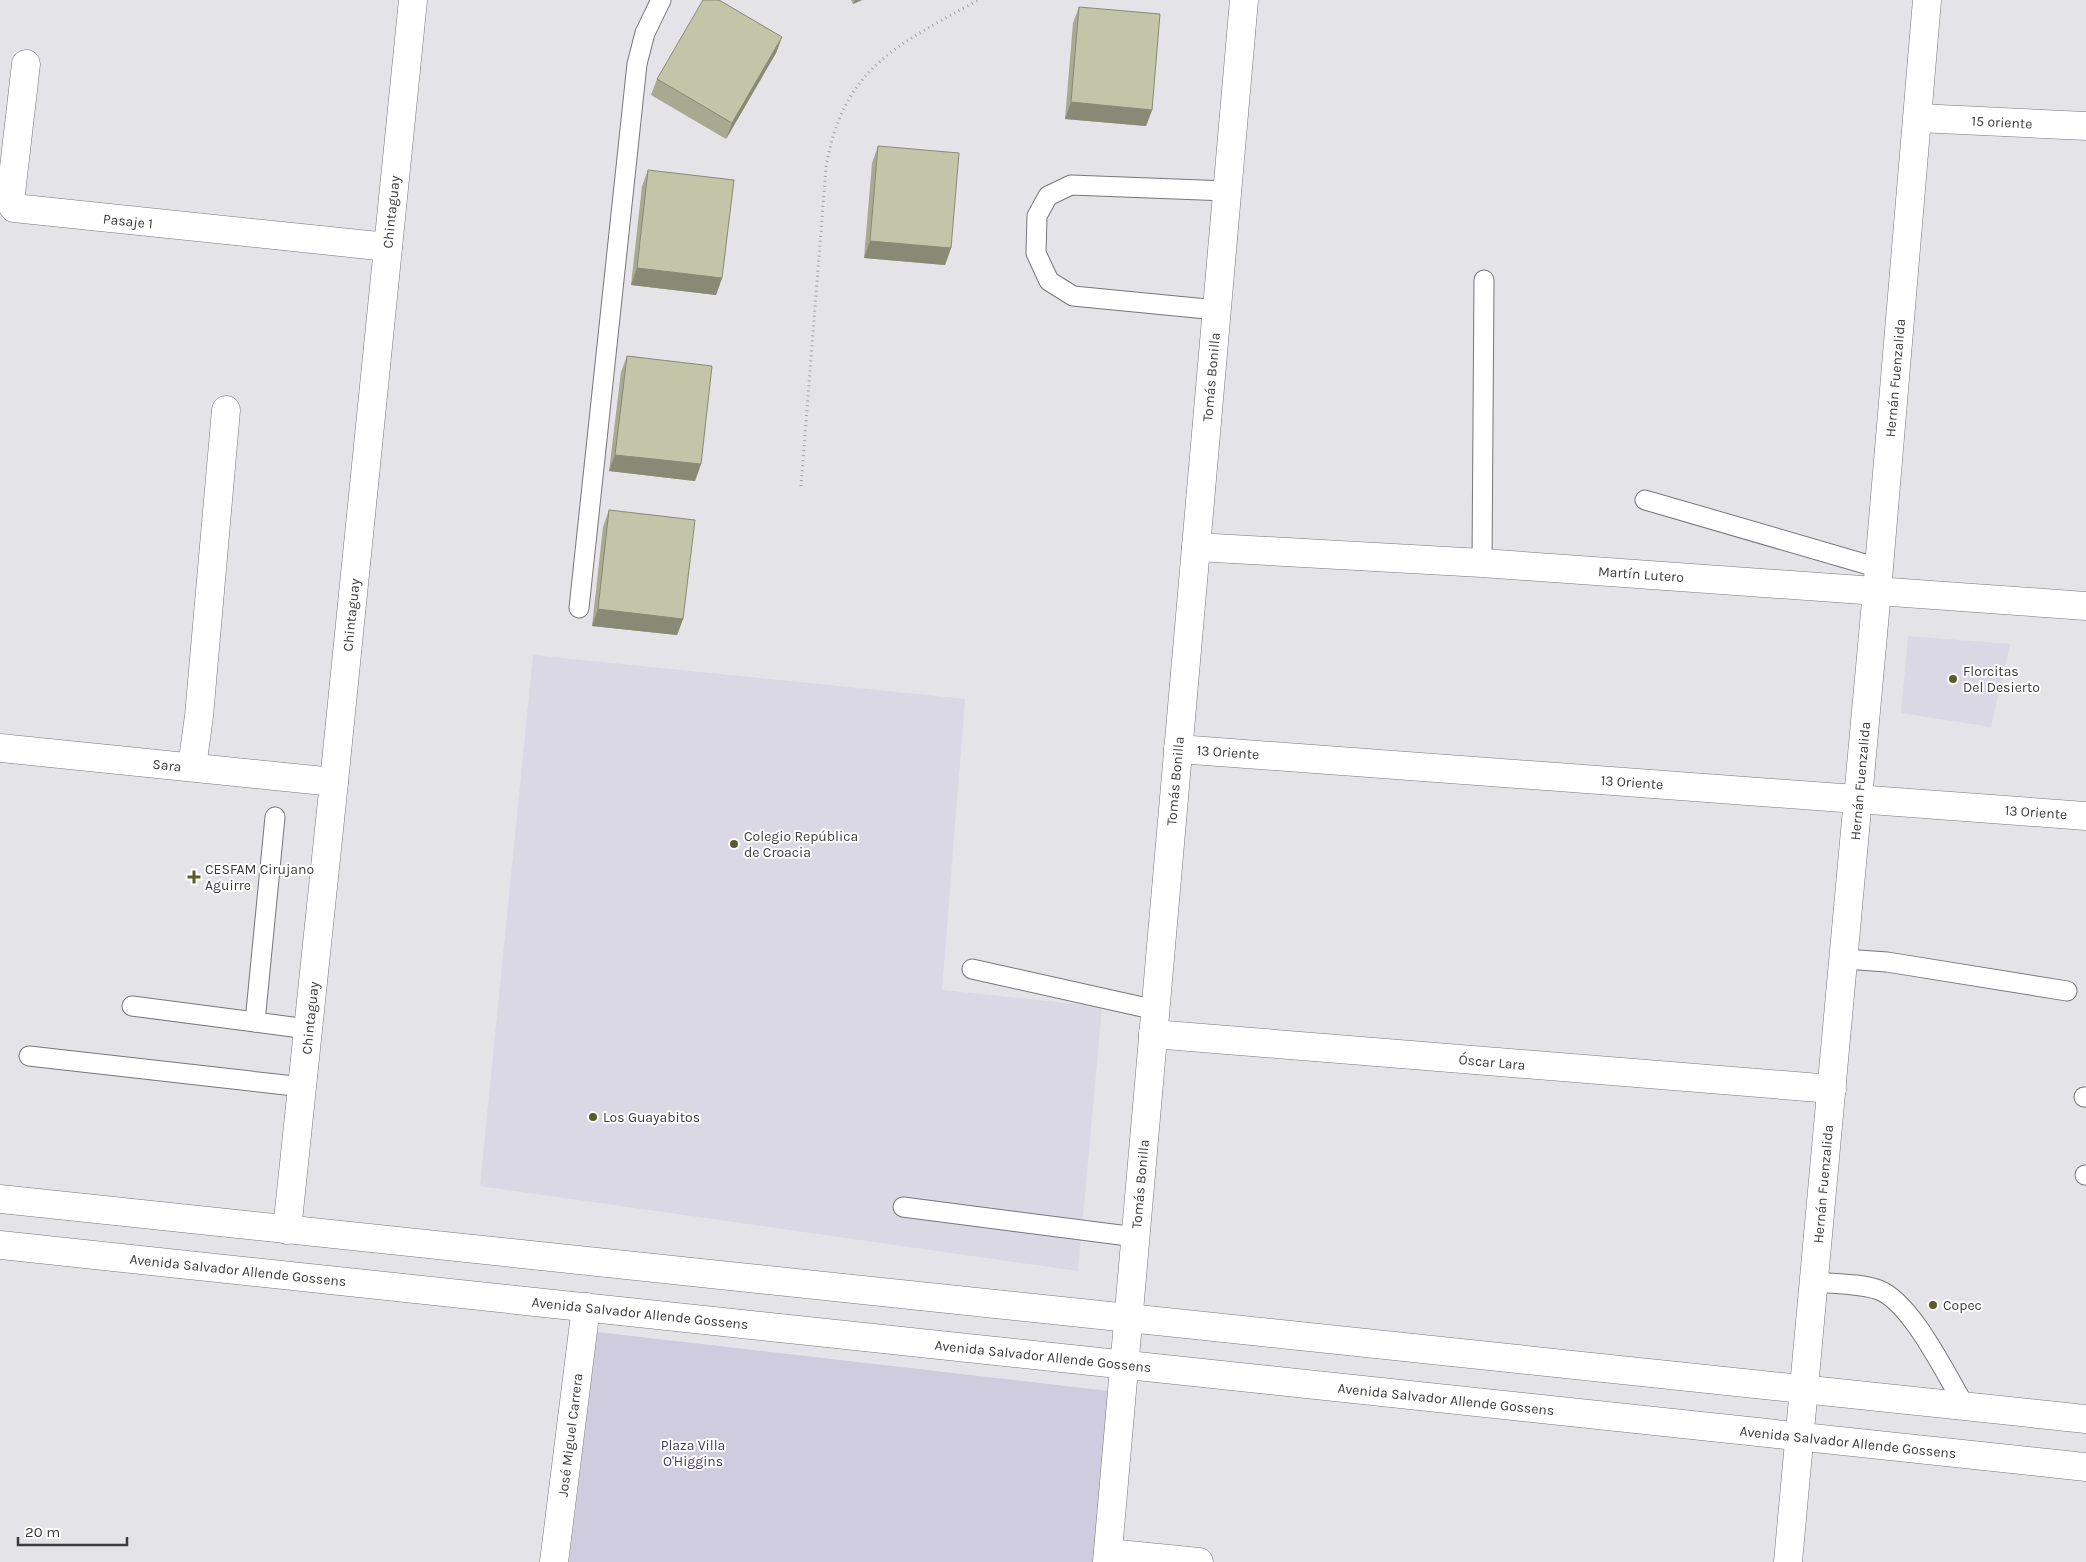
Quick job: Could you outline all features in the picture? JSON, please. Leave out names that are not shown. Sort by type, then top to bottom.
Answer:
[{"type":"street","name":"Chintaguay","points":[[287,1230],[413,0]]},
{"type":"street","name":"Tomás Bonilla","points":[[1108,1557],[1244,0]]},
{"type":"street","name":"Hernán Fuenzalida","points":[[1788,1562],[1844,959],[1928,0]]},
{"type":"street","name":"Pasaje 1","points":[[26,64],[10,202],[14,208],[388,247]]},
{"type":"street","name":"15 oriente","points":[[1918,118],[2086,126]]},
{"type":"street","points":[[192,768],[199,716],[226,410]]},
{"type":"street","name":"Martín Lutero","points":[[1196,546],[1482,563],[1878,579],[2086,606]]},
{"type":"street","name":"Sara","points":[[0,748],[334,782]]},
{"type":"street","name":"13 Oriente","points":[[1178,749],[2086,816]]},
{"type":"street","name":"Óscar Lara","points":[[1154,1022],[1832,1089]]},
{"type":"street","points":[[0,1200],[2086,1419]]},
{"type":"street","name":"Avenida Salvador Allende Gossens","points":[[0,1245],[2086,1467]]},
{"type":"street","name":"José Miguel Carrera","points":[[554,1562],[586,1307]]},
{"type":"street","points":[[1108,1557],[1199,1562]]},
{"type":"lane","points":[[579,608],[637,64],[645,33],[661,0]]},
{"type":"lane","points":[[1217,310],[1073,296],[1049,281],[1036,253],[1037,216],[1048,196],[1071,185],[1227,191]]},
{"type":"lane","points":[[1482,563],[1484,280]]},
{"type":"lane","points":[[1645,500],[1878,579]]},
{"type":"lane","points":[[255,1022],[275,817]]},
{"type":"lane","points":[[1844,959],[1887,962],[2067,991]]},
{"type":"lane","points":[[972,969],[1154,1022]]},
{"type":"lane","points":[[132,1006],[308,1029]]},
{"type":"lane","points":[[28,1056],[303,1087]]},
{"type":"lane","points":[[904,1207],[1136,1237]]},
{"type":"lane","points":[[1814,1282],[1865,1286],[1879,1290],[1892,1297],[1911,1316],[1965,1406]]},
{"type":"path","points":[[801,486],[826,167],[830,143],[838,120],[849,98],[863,78],[880,60],[899,44],[978,0]]},
{"type":"shaded area","name":"Florcitas Del Desierto","points":[[1908,636],[2010,644],[1991,727],[1901,713]]},
{"type":"shaded area","name":"Colegio República de Croacia","points":[[533,655],[965,699],[942,990],[1102,1007],[1078,1271],[480,1186]]},
{"type":"green space","name":"Plaza Villa O'Higgins","points":[[597,1332],[1109,1391],[1095,1562],[569,1562]]},
{"type":"building","points":[[703,0],[719,0],[782,37],[732,123],[657,79]]},
{"type":"building","points":[[1079,7],[1160,14],[1152,110],[1071,102]]},
{"type":"building","points":[[878,146],[959,153],[951,248],[870,241]]},
{"type":"building","points":[[648,170],[734,180],[722,278],[637,268]]},
{"type":"building","points":[[627,356],[712,366],[701,464],[615,455]]},
{"type":"building","points":[[609,510],[695,520],[683,619],[598,609]]},
{"type":"place","name":"Florcitas Del Desierto","points":[[1953,679]]},
{"type":"place","name":"Colegio República de Croacia","points":[[734,844]]},
{"type":"place","name":"CESFAM Cirujano Aguirre","points":[[194,877]]},
{"type":"place","name":"Los Guayabitos","points":[[593,1117]]},
{"type":"place","name":"Copec","points":[[1933,1305]]}]
